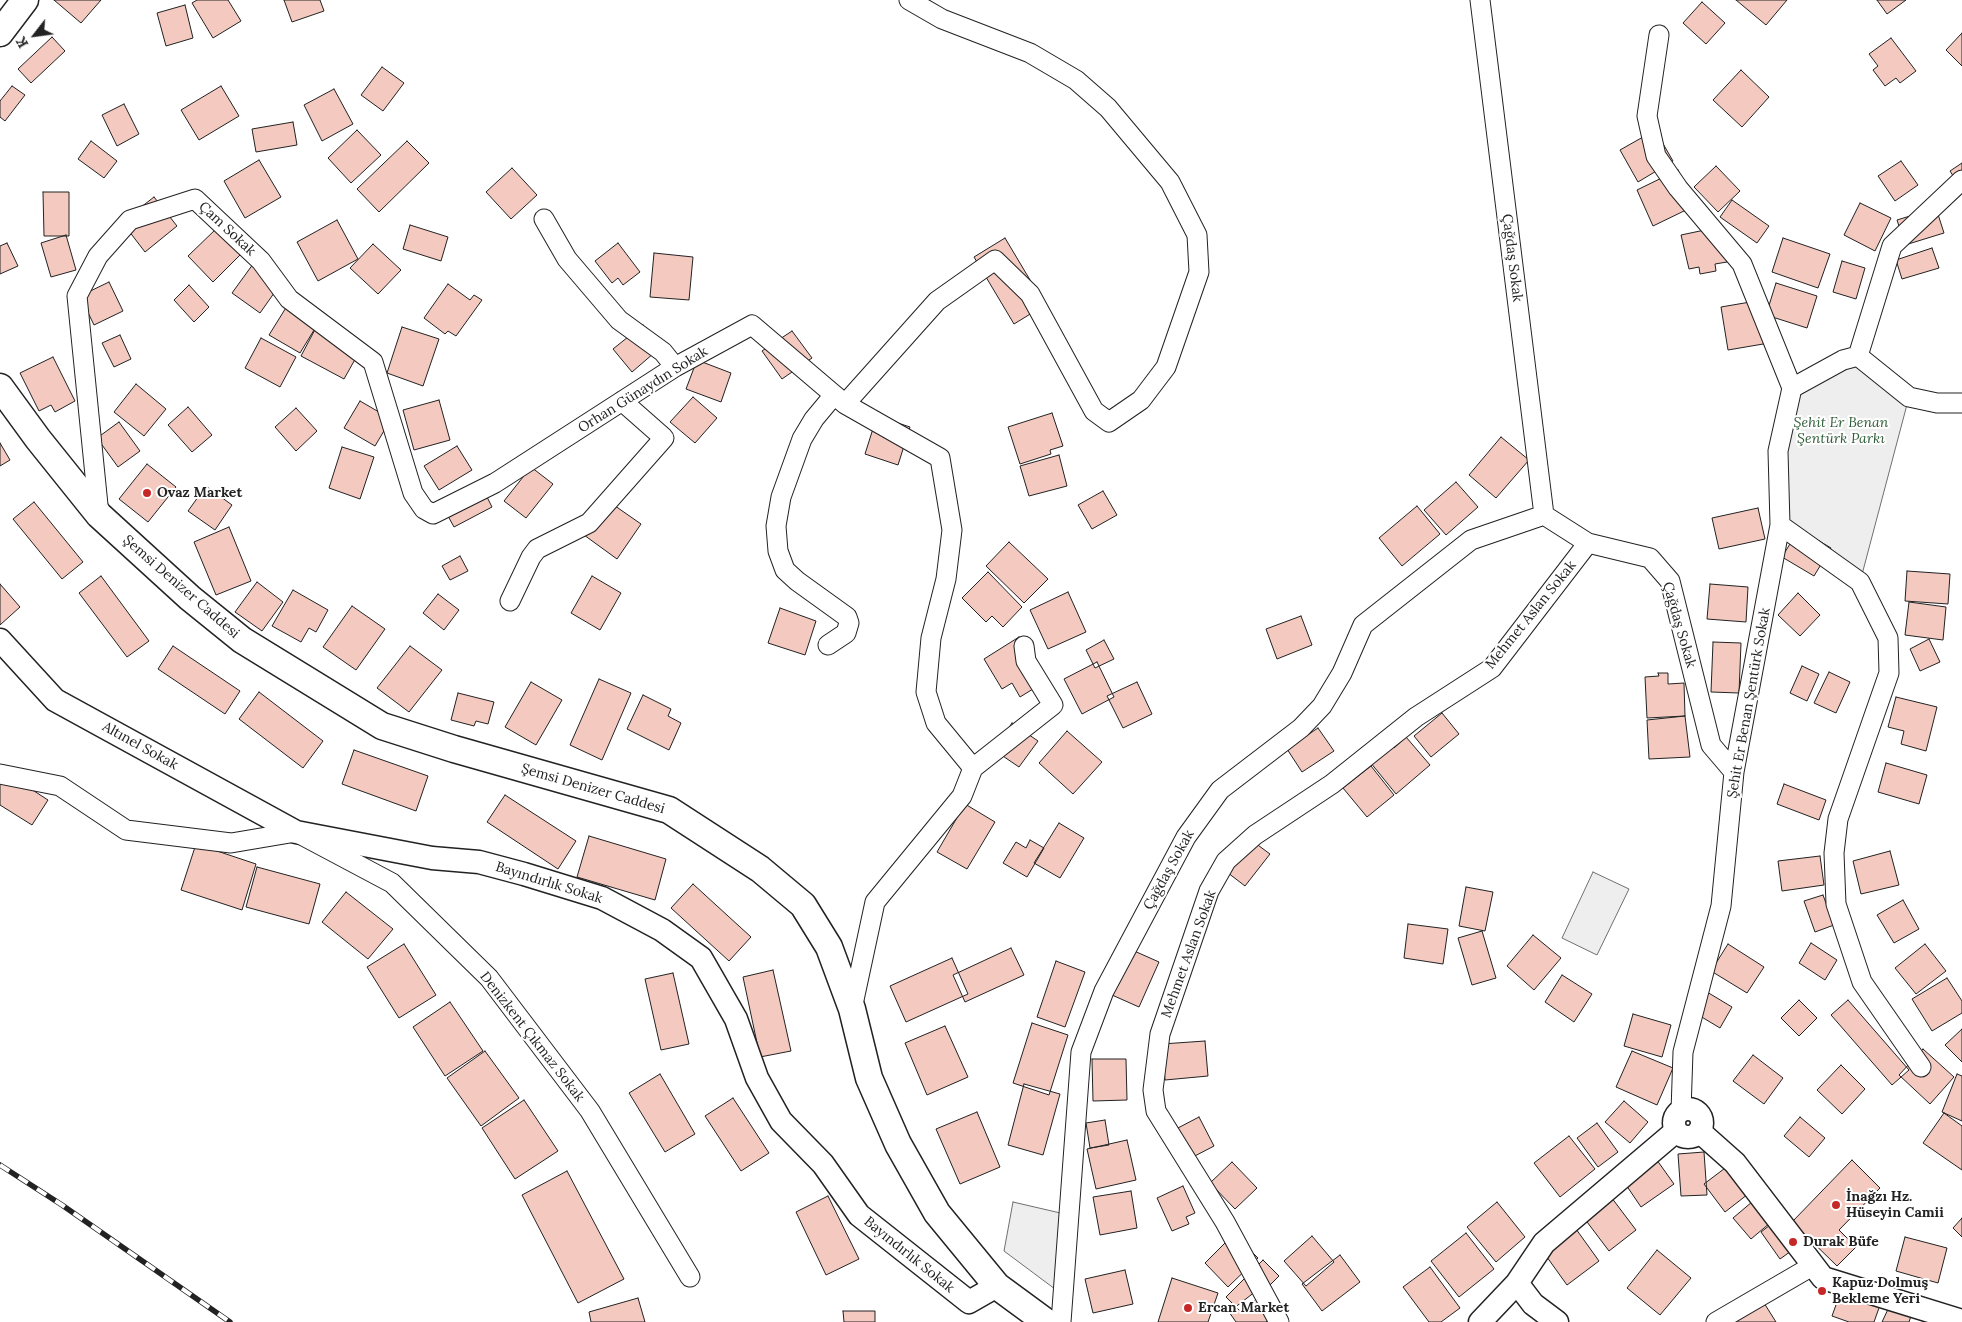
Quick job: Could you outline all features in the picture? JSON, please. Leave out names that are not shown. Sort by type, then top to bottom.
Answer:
[{"type":"main road","points":[[0,33],[25,0]]},
{"type":"main road","name":"Şemsi Denizer Caddesi","points":[[0,386],[38,439],[99,515],[190,598],[242,640],[382,726],[454,749],[668,810],[760,869],[803,905],[829,947],[852,1009],[869,1078],[898,1144],[937,1213],[997,1286],[1046,1322]]},
{"type":"street","points":[[828,645],[846,633],[848,623],[846,617],[785,570],[778,551],[776,526],[781,497],[802,439],[814,419],[840,400],[937,300],[996,260],[1030,294],[1094,412],[1109,422],[1141,400],[1166,366],[1200,272],[1197,235],[1170,182],[1108,108],[1076,80],[1030,53],[942,19],[909,0]]},
{"type":"street","name":"Çağdaş Sokak","points":[[1480,0],[1544,515]]},
{"type":"street","points":[[1659,35],[1647,116],[1656,156],[1678,188],[1742,264],[1792,388],[1843,360],[1858,356]]},
{"type":"street","points":[[1858,356],[1892,246],[1962,180]]},
{"type":"street","name":"Çam Sokak","points":[[99,515],[77,296],[98,256],[130,220],[195,199],[261,261],[289,299],[374,362],[413,493],[424,508],[434,514]]},
{"type":"street","points":[[544,219],[567,259],[619,320],[663,352],[675,367]]},
{"type":"street","name":"Orhan Günaydın Sokak","points":[[434,514],[496,483],[675,367],[752,325],[840,400],[940,458],[952,530],[946,579],[931,638],[926,692],[936,723],[973,768]]},
{"type":"street","points":[[1858,356],[1909,397],[1937,403],[1962,402]]},
{"type":"street","name":"Şehit Er Benan Şentürk Sokak","points":[[1679,1121],[1683,1052],[1721,906],[1734,772],[1780,525],[1778,451],[1792,388]]},
{"type":"street","points":[[510,601],[531,557],[537,549],[589,523],[664,438],[622,401]]},
{"type":"street","name":"Çağdaş Sokak","points":[[1544,515],[1588,543],[1650,558],[1670,581],[1711,745],[1734,772]]},
{"type":"street","name":"Çağdaş Sokak","points":[[1061,1322],[1081,1052],[1104,991],[1186,837],[1220,790],[1301,728],[1322,706],[1342,673],[1363,625],[1471,540],[1544,515]]},
{"type":"street","points":[[1780,525],[1860,582],[1888,638],[1889,673],[1838,819],[1834,853],[1836,904],[1862,982],[1921,1068]]},
{"type":"street","name":"Mehmet Aslan Sokak","points":[[1279,1322],[1225,1222],[1156,1111],[1153,1090],[1160,1034],[1209,891],[1226,861],[1255,835],[1332,784],[1416,717],[1492,668],[1588,543]]},
{"type":"street","name":"Altınel Sokak","points":[[0,640],[55,700],[296,832]]},
{"type":"street","points":[[852,1009],[875,902],[962,796],[973,768],[1054,706],[1026,661],[1024,646]]},
{"type":"street","points":[[0,774],[60,786],[126,830],[231,843],[296,832]]},
{"type":"street","name":"Denizkent Çıkmaz Sokak","points":[[296,832],[392,883],[489,978],[590,1110],[690,1277]]},
{"type":"street","name":"Bayındırlık Sokak","points":[[296,832],[432,858],[479,862],[524,874],[602,898],[662,930],[701,958],[736,1018],[756,1078],[781,1121],[823,1164],[859,1215],[969,1302],[997,1286]]},
{"type":"street","points":[[1480,1322],[1517,1283],[1544,1243],[1679,1121],[1688,1137],[1699,1132],[1735,1164],[1824,1278],[1962,1321]]},
{"type":"street","points":[[1716,1322],[1814,1264]]},
{"type":"street","points":[[1517,1283],[1533,1304],[1557,1322]]},
{"type":"green space","name":"Şehit Er Benan Şentürk Parkı","points":[[1858,356],[1909,397],[1860,582],[1780,525],[1792,388]]},
{"type":"green space","points":[[1593,872],[1629,889],[1597,955],[1562,938]]},
{"type":"green space","points":[[1013,1202],[1069,1215],[1063,1295],[1004,1251]]},
{"type":"building","points":[[54,0],[101,0],[81,23]]},
{"type":"building","points":[[197,0],[228,0],[241,21],[213,38],[192,3]]},
{"type":"building","points":[[284,0],[320,0],[324,11],[292,22]]},
{"type":"building","points":[[1736,0],[1787,0],[1766,25]]},
{"type":"building","points":[[1877,0],[1906,0],[1887,14]]},
{"type":"building","points":[[1702,2],[1725,23],[1706,44],[1683,23]]},
{"type":"building","points":[[185,5],[193,38],[166,46],[157,13]]},
{"type":"building","points":[[1962,33],[1962,66],[1946,50]]},
{"type":"building","points":[[52,37],[65,51],[31,83],[18,69]]},
{"type":"building","points":[[1891,38],[1916,71],[1900,83],[1896,78],[1885,86],[1873,70],[1878,66],[1869,54]]},
{"type":"building","points":[[382,67],[404,83],[383,111],[361,95]]},
{"type":"building","points":[[1741,70],[1769,97],[1742,127],[1713,100]]},
{"type":"building","points":[[12,86],[25,95],[5,121],[0,117],[0,101]]},
{"type":"building","points":[[221,86],[239,116],[199,140],[181,110]]},
{"type":"building","points":[[334,89],[353,124],[322,141],[304,105]]},
{"type":"building","points":[[124,104],[139,134],[117,146],[102,115]]},
{"type":"building","points":[[293,122],[297,145],[256,152],[252,129]]},
{"type":"building","points":[[1654,128],[1673,161],[1638,182],[1620,150],[1643,137]]},
{"type":"building","points":[[357,130],[381,155],[351,183],[328,158]]},
{"type":"building","points":[[91,141],[117,161],[104,178],[78,159]]},
{"type":"building","points":[[407,141],[429,163],[379,212],[357,189]]},
{"type":"building","points":[[259,160],[281,197],[245,218],[224,181]]},
{"type":"building","points":[[1901,161],[1918,185],[1895,201],[1878,176]]},
{"type":"building","points":[[1962,163],[1962,190],[1950,171]]},
{"type":"building","points":[[1716,166],[1740,191],[1718,212],[1694,187]]},
{"type":"building","points":[[512,168],[537,195],[511,219],[486,192]]},
{"type":"building","points":[[1678,170],[1691,198],[1686,210],[1653,226],[1637,190]]},
{"type":"building","points":[[43,192],[69,192],[69,236],[44,236]]},
{"type":"building","points":[[154,197],[177,226],[145,252],[122,222]]},
{"type":"building","points":[[1732,200],[1769,226],[1757,243],[1720,217]]},
{"type":"building","points":[[1860,203],[1891,218],[1875,251],[1844,235]]},
{"type":"building","points":[[1936,208],[1944,233],[1905,245],[1897,220]]},
{"type":"building","points":[[337,220],[358,259],[318,281],[297,242]]},
{"type":"building","points":[[410,225],[448,237],[441,261],[403,249]]},
{"type":"building","points":[[1719,227],[1727,262],[1715,264],[1716,271],[1700,274],[1699,267],[1689,269],[1681,235]]},
{"type":"building","points":[[216,229],[240,255],[213,282],[188,256]]},
{"type":"building","points":[[66,235],[76,270],[51,277],[41,243]]},
{"type":"building","points":[[1005,238],[1045,305],[1014,324],[974,257]]},
{"type":"building","points":[[1783,238],[1830,254],[1818,288],[1772,272]]},
{"type":"building","points":[[7,243],[18,266],[0,274],[0,246]]},
{"type":"building","points":[[618,243],[640,272],[623,285],[618,278],[612,283],[595,261]]},
{"type":"building","points":[[373,244],[401,270],[378,294],[350,268]]},
{"type":"building","points":[[1932,248],[1939,268],[1902,279],[1896,260]]},
{"type":"building","points":[[654,253],[693,257],[689,300],[650,297]]},
{"type":"building","points":[[256,260],[284,279],[260,313],[232,293]]},
{"type":"building","points":[[1842,261],[1865,268],[1856,299],[1833,292]]},
{"type":"building","points":[[109,282],[123,311],[94,325],[80,296]]},
{"type":"building","points":[[1776,283],[1817,296],[1807,328],[1766,315]]},
{"type":"building","points":[[448,284],[470,300],[474,295],[482,300],[456,336],[448,331],[445,334],[424,318]]},
{"type":"building","points":[[189,285],[209,307],[194,322],[174,300]]},
{"type":"building","points":[[292,298],[322,317],[300,353],[269,335]]},
{"type":"building","points":[[1762,300],[1769,343],[1728,350],[1721,307]]},
{"type":"building","points":[[319,322],[362,347],[344,379],[301,356]]},
{"type":"building","points":[[643,325],[661,347],[632,372],[613,349]]},
{"type":"building","points":[[402,327],[439,339],[423,386],[387,373]]},
{"type":"building","points":[[792,331],[812,358],[782,379],[762,351]]},
{"type":"building","points":[[120,335],[131,359],[114,367],[102,343]]},
{"type":"building","points":[[261,338],[296,357],[280,387],[245,368]]},
{"type":"building","points":[[53,357],[75,401],[55,412],[51,405],[39,411],[20,373]]},
{"type":"building","points":[[697,360],[731,373],[721,402],[686,389]]},
{"type":"building","points":[[136,384],[166,409],[144,436],[114,412]]},
{"type":"building","points":[[693,397],[717,418],[695,443],[670,422]]},
{"type":"building","points":[[439,400],[450,440],[414,450],[403,410]]},
{"type":"building","points":[[360,401],[391,419],[375,446],[344,428]]},
{"type":"building","points":[[188,407],[212,435],[192,452],[168,425]]},
{"type":"building","points":[[296,408],[317,431],[296,451],[275,427]]},
{"type":"building","points":[[1052,413],[1063,446],[1050,450],[1051,454],[1020,464],[1008,427]]},
{"type":"building","points":[[877,416],[910,427],[898,465],[865,454]]},
{"type":"building","points":[[119,422],[140,451],[118,467],[97,438]]},
{"type":"building","points":[[1501,437],[1529,460],[1496,498],[1469,475]]},
{"type":"building","points":[[0,443],[10,460],[0,466]]},
{"type":"building","points":[[457,446],[472,470],[439,490],[424,466]]},
{"type":"building","points":[[342,447],[374,457],[360,499],[329,488]]},
{"type":"building","points":[[1059,455],[1067,486],[1029,496],[1020,466]]},
{"type":"building","name":"Ovaz Market","points":[[147,464],[176,487],[148,522],[119,499]]},
{"type":"building","points":[[531,467],[553,484],[526,518],[504,501]]},
{"type":"building","points":[[1456,482],[1478,507],[1446,535],[1424,510]]},
{"type":"building","points":[[480,483],[492,507],[454,527],[441,503]]},
{"type":"building","points":[[206,486],[232,505],[215,530],[188,511]]},
{"type":"building","points":[[1103,491],[1117,515],[1092,529],[1078,505]]},
{"type":"building","points":[[608,501],[641,524],[617,559],[584,535]]},
{"type":"building","points":[[34,502],[83,562],[62,579],[13,519]]},
{"type":"building","points":[[1417,506],[1440,534],[1402,566],[1379,538]]},
{"type":"building","points":[[1758,508],[1765,539],[1719,549],[1712,518]]},
{"type":"building","points":[[229,527],[251,581],[216,595],[194,542]]},
{"type":"building","points":[[1799,529],[1831,548],[1814,576],[1782,557]]},
{"type":"building","points":[[1009,542],[1048,579],[1024,603],[986,566]]},
{"type":"building","points":[[460,556],[468,571],[450,580],[442,566]]},
{"type":"building","points":[[1907,571],[1950,574],[1948,604],[1905,601]]},
{"type":"building","points":[[988,572],[1022,607],[1003,627],[992,616],[986,622],[962,598]]},
{"type":"building","points":[[101,576],[149,641],[127,657],[79,593]]},
{"type":"building","points":[[592,576],[621,593],[600,630],[571,613]]},
{"type":"building","points":[[257,582],[283,602],[262,631],[235,612]]},
{"type":"building","points":[[0,584],[20,607],[0,625]]},
{"type":"building","points":[[1710,584],[1748,587],[1746,622],[1707,619]]},
{"type":"building","points":[[293,590],[328,610],[316,632],[309,628],[301,642],[272,626]]},
{"type":"building","points":[[1068,592],[1086,632],[1048,649],[1030,610]]},
{"type":"building","points":[[1798,593],[1820,615],[1800,636],[1778,615]]},
{"type":"building","points":[[438,594],[459,610],[444,630],[423,613]]},
{"type":"building","points":[[1909,602],[1946,607],[1943,640],[1905,635]]},
{"type":"building","points":[[352,606],[385,629],[356,670],[323,647]]},
{"type":"building","points":[[780,608],[816,621],[805,655],[768,643]]},
{"type":"building","points":[[1301,616],[1312,645],[1277,659],[1266,629]]},
{"type":"building","points":[[1019,637],[1046,681],[1020,697],[1012,683],[1002,689],[984,659]]},
{"type":"building","points":[[1929,639],[1940,662],[1920,671],[1910,649]]},
{"type":"building","points":[[1104,640],[1114,659],[1095,668],[1086,650]]},
{"type":"building","points":[[1713,642],[1741,643],[1739,693],[1711,692]]},
{"type":"building","points":[[173,646],[240,691],[225,714],[158,669]]},
{"type":"building","points":[[410,646],[442,670],[409,712],[377,688]]},
{"type":"building","points":[[1097,662],[1114,697],[1082,714],[1064,679]]},
{"type":"building","points":[[1802,666],[1819,674],[1807,701],[1790,693]]},
{"type":"building","points":[[1829,672],[1850,682],[1836,713],[1814,703]]},
{"type":"building","points":[[1658,673],[1668,673],[1668,684],[1684,683],[1685,716],[1647,718],[1645,677],[1659,676]]},
{"type":"building","points":[[599,679],[631,693],[602,760],[570,745]]},
{"type":"building","points":[[531,682],[562,700],[536,745],[505,727]]},
{"type":"building","points":[[1137,682],[1152,714],[1123,728],[1107,696]]},
{"type":"building","points":[[259,692],[323,741],[303,768],[239,719]]},
{"type":"building","points":[[458,693],[494,702],[488,724],[476,721],[474,726],[451,720]]},
{"type":"building","points":[[643,695],[671,709],[668,716],[681,723],[669,750],[627,729]]},
{"type":"building","points":[[1896,697],[1937,707],[1926,751],[1901,744],[1904,731],[1888,727]]},
{"type":"building","points":[[1442,713],[1459,734],[1431,757],[1414,736]]},
{"type":"building","points":[[1685,716],[1690,757],[1649,759],[1647,720]]},
{"type":"building","points":[[1012,723],[1038,741],[1019,767],[994,750]]},
{"type":"building","points":[[1318,728],[1334,751],[1302,772],[1287,749]]},
{"type":"building","points":[[1067,731],[1102,762],[1073,794],[1039,763]]},
{"type":"building","points":[[1406,737],[1430,765],[1396,794],[1370,762],[1391,744],[1394,748]]},
{"type":"building","points":[[354,750],[428,776],[416,811],[342,784]]},
{"type":"building","points":[[1886,763],[1927,775],[1919,804],[1878,792]]},
{"type":"building","points":[[1371,766],[1394,795],[1367,817],[1343,788]]},
{"type":"building","points":[[0,769],[48,800],[32,825],[0,805]]},
{"type":"building","points":[[1784,784],[1826,800],[1819,820],[1777,804]]},
{"type":"building","points":[[505,795],[576,841],[558,869],[487,822]]},
{"type":"building","points":[[965,804],[995,822],[967,869],[937,852]]},
{"type":"building","points":[[1059,823],[1084,838],[1060,878],[1034,863]]},
{"type":"building","points":[[1243,834],[1270,854],[1245,886],[1219,866]]},
{"type":"building","points":[[589,836],[666,859],[655,900],[577,877]]},
{"type":"building","points":[[1030,840],[1044,848],[1027,877],[1003,863],[1016,842],[1026,848]]},
{"type":"building","points":[[196,844],[256,864],[242,910],[181,890]]},
{"type":"building","points":[[1890,851],[1899,885],[1861,894],[1853,861]]},
{"type":"building","points":[[1820,856],[1824,885],[1782,891],[1778,861]]},
{"type":"building","points":[[257,867],[320,884],[309,924],[246,907]]},
{"type":"building","points":[[693,884],[751,937],[729,961],[671,908]]},
{"type":"building","points":[[1466,887],[1493,892],[1485,931],[1459,926]]},
{"type":"building","points":[[346,892],[393,929],[368,959],[322,922]]},
{"type":"building","points":[[1823,895],[1834,925],[1815,932],[1804,901]]},
{"type":"building","points":[[1903,900],[1919,929],[1894,943],[1877,915]]},
{"type":"building","points":[[1408,924],[1448,929],[1443,964],[1404,958]]},
{"type":"building","points":[[1482,931],[1496,978],[1472,985],[1458,938]]},
{"type":"building","points":[[1533,935],[1561,958],[1534,990],[1507,966]]},
{"type":"building","points":[[1811,943],[1837,960],[1825,980],[1799,963]]},
{"type":"building","points":[[404,944],[436,995],[399,1018],[367,967]]},
{"type":"building","points":[[1728,944],[1764,967],[1747,993],[1711,971]]},
{"type":"building","points":[[1925,944],[1946,971],[1916,994],[1895,968]]},
{"type":"building","points":[[1011,948],[1024,975],[965,1002],[953,975]]},
{"type":"building","points":[[1132,950],[1159,962],[1139,1007],[1112,995]]},
{"type":"building","points":[[952,958],[968,994],[906,1022],[890,986]]},
{"type":"building","points":[[1056,961],[1085,972],[1065,1027],[1037,1017]]},
{"type":"building","points":[[773,970],[791,1051],[760,1057],[743,977]]},
{"type":"building","points":[[673,973],[689,1044],[661,1050],[645,979]]},
{"type":"building","points":[[1562,975],[1592,994],[1574,1022],[1545,1002]]},
{"type":"building","points":[[1947,978],[1962,1001],[1962,1013],[1932,1031],[1912,999]]},
{"type":"building","points":[[1707,992],[1732,1007],[1720,1028],[1695,1013]]},
{"type":"building","points":[[1799,1000],[1817,1018],[1799,1036],[1781,1018]]},
{"type":"building","points":[[1848,1000],[1909,1070],[1892,1085],[1831,1015]]},
{"type":"building","points":[[450,1002],[483,1051],[445,1076],[413,1027]]},
{"type":"building","points":[[1633,1014],[1671,1025],[1662,1057],[1624,1046]]},
{"type":"building","points":[[1032,1023],[1068,1035],[1049,1095],[1013,1083]]},
{"type":"building","points":[[945,1026],[968,1077],[927,1095],[905,1043]]},
{"type":"building","points":[[1962,1029],[1962,1062],[1945,1045]]},
{"type":"building","points":[[1205,1041],[1208,1076],[1165,1080],[1162,1044]]},
{"type":"building","points":[[1923,1049],[1954,1077],[1930,1104],[1899,1075]]},
{"type":"building","points":[[485,1051],[519,1098],[481,1126],[447,1078]]},
{"type":"building","points":[[1632,1051],[1673,1068],[1657,1105],[1616,1087]]},
{"type":"building","points":[[1753,1055],[1783,1078],[1764,1104],[1733,1081]]},
{"type":"building","points":[[1092,1059],[1126,1059],[1127,1100],[1093,1101]]},
{"type":"building","points":[[1841,1065],[1865,1089],[1842,1114],[1817,1090]]},
{"type":"building","points":[[660,1074],[695,1134],[665,1152],[629,1093]]},
{"type":"building","points":[[1957,1074],[1962,1076],[1962,1121],[1942,1112]]},
{"type":"building","points":[[1024,1084],[1060,1094],[1043,1155],[1008,1145]]},
{"type":"building","points":[[733,1098],[769,1153],[741,1171],[705,1116]]},
{"type":"building","points":[[524,1100],[558,1151],[515,1179],[482,1128]]},
{"type":"building","points":[[1624,1101],[1648,1122],[1630,1143],[1605,1122]]},
{"type":"building","points":[[977,1112],[1000,1167],[960,1184],[936,1129]]},
{"type":"building","points":[[1944,1113],[1962,1126],[1962,1170],[1923,1143]]},
{"type":"building","points":[[1199,1117],[1214,1146],[1191,1158],[1176,1129]]},
{"type":"building","points":[[1800,1117],[1825,1138],[1809,1157],[1784,1136]]},
{"type":"building","points":[[1105,1120],[1109,1145],[1090,1148],[1086,1123]]},
{"type":"building","points":[[1597,1123],[1618,1152],[1598,1167],[1577,1138]]},
{"type":"building","points":[[1569,1136],[1595,1169],[1560,1197],[1534,1163]]},
{"type":"building","points":[[1127,1140],[1136,1180],[1096,1189],[1087,1149]]},
{"type":"building","points":[[1704,1152],[1707,1195],[1681,1196],[1678,1154]]},
{"type":"building","points":[[1654,1156],[1674,1184],[1641,1207],[1622,1179]]},
{"type":"building","points":[[1741,1156],[1761,1184],[1725,1212],[1704,1184]]},
{"type":"building","name":"İnağzı Hz. Hüseyin Camii","points":[[1852,1160],[1880,1188],[1839,1230],[1856,1247],[1837,1266],[1792,1222]]},
{"type":"building","points":[[1232,1162],[1257,1188],[1235,1209],[1210,1183]]},
{"type":"building","points":[[567,1171],[624,1279],[578,1303],[522,1195]]},
{"type":"building","points":[[1183,1186],[1195,1213],[1186,1217],[1189,1224],[1172,1231],[1157,1198]]},
{"type":"building","points":[[1131,1191],[1137,1228],[1100,1235],[1093,1197]]},
{"type":"building","points":[[1765,1191],[1783,1212],[1751,1239],[1733,1218]]},
{"type":"building","points":[[1608,1193],[1636,1230],[1609,1251],[1581,1214]]},
{"type":"building","points":[[828,1196],[859,1259],[826,1275],[796,1212]]},
{"type":"building","points":[[1497,1202],[1525,1237],[1496,1262],[1467,1227]]},
{"type":"building","points":[[1962,1218],[1962,1237],[1953,1228]]},
{"type":"building","points":[[1774,1222],[1794,1249],[1780,1259],[1761,1232]]},
{"type":"building","points":[[1576,1229],[1599,1261],[1567,1285],[1544,1253]]},
{"type":"building","points":[[1466,1233],[1494,1269],[1459,1297],[1431,1261]]},
{"type":"building","points":[[1234,1234],[1258,1258],[1228,1287],[1205,1263]]},
{"type":"building","points":[[1312,1236],[1334,1262],[1306,1286],[1284,1261]]},
{"type":"building","points":[[1905,1237],[1947,1248],[1938,1283],[1896,1271]]},
{"type":"building","points":[[1657,1250],[1691,1278],[1660,1315],[1627,1288]]},
{"type":"building","points":[[1340,1255],[1360,1282],[1322,1311],[1302,1284]]},
{"type":"building","points":[[1263,1260],[1279,1276],[1242,1313],[1226,1297]]},
{"type":"building","points":[[1430,1267],[1460,1308],[1441,1322],[1429,1322],[1403,1287]]},
{"type":"building","points":[[1125,1270],[1133,1304],[1093,1313],[1085,1279]]},
{"type":"building","points":[[1846,1277],[1885,1291],[1874,1322],[1849,1322],[1832,1316]]},
{"type":"building","name":"Ercan Market","points":[[1172,1278],[1218,1293],[1208,1322],[1158,1322]]},
{"type":"building","points":[[1260,1288],[1270,1290],[1279,1301],[1276,1303],[1282,1310],[1266,1322],[1236,1322],[1229,1312]]},
{"type":"building","points":[[1759,1295],[1776,1322],[1724,1322]]},
{"type":"building","points":[[638,1298],[645,1322],[591,1322],[589,1312]]},
{"type":"building","points":[[1890,1305],[1911,1316],[1909,1322],[1882,1322]]},
{"type":"building","points":[[843,1311],[875,1311],[875,1322],[844,1322]]},
{"type":"railway","points":[[0,1165],[62,1205],[230,1322]]},
{"type":"place","name":"Ovaz Market","points":[[147,493]]},
{"type":"place","name":"İnağzı Hz. Hüseyin Camii","points":[[1836,1205]]},
{"type":"place","name":"Durak Büfe","points":[[1793,1242]]},
{"type":"place","name":"Kapuz Dolmuş Bekleme Yeri","points":[[1822,1291]]},
{"type":"place","name":"Ercan Market","points":[[1188,1308]]}]
